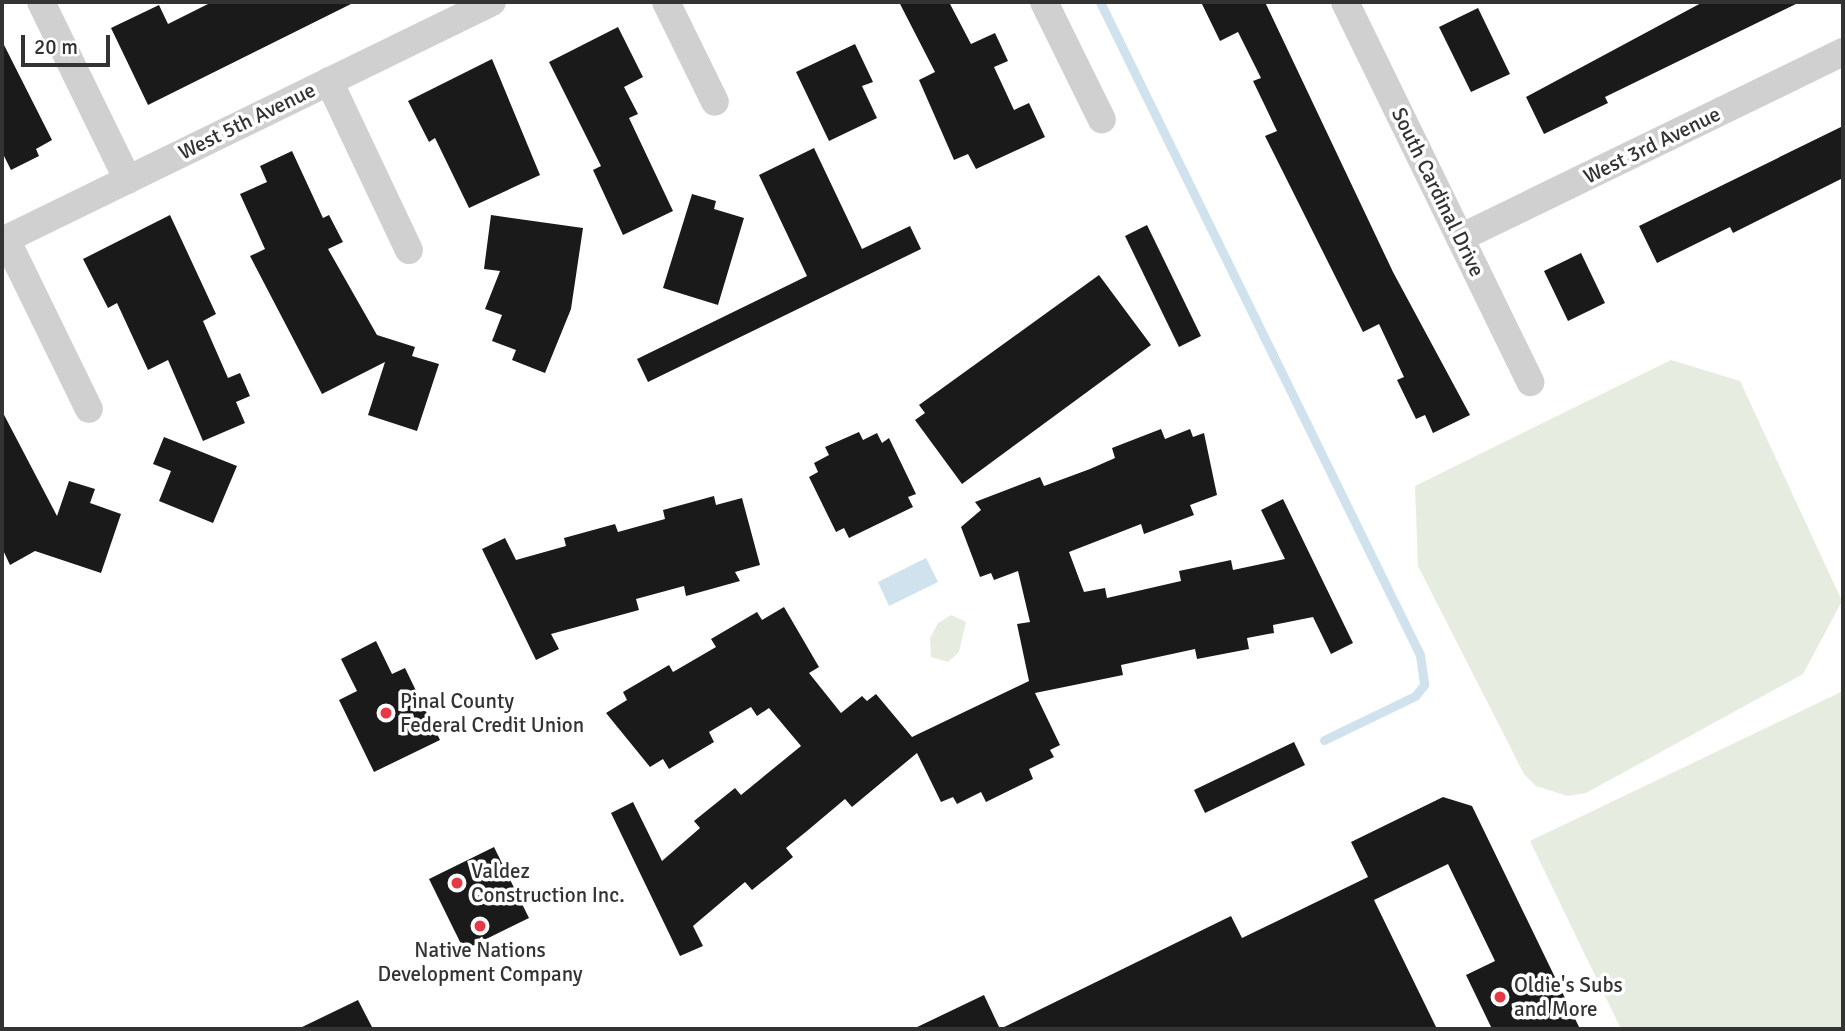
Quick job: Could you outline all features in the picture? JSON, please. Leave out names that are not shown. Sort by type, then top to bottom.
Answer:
[{"type":"street","points":[[41,2],[128,180]]},
{"type":"street","name":"West 5th Avenue","points":[[4,240],[492,2]]},
{"type":"street","points":[[666,2],[715,102]]},
{"type":"street","points":[[1044,2],[1102,120]]},
{"type":"street","name":"South Cardinal Drive","points":[[1345,2],[1530,382]]},
{"type":"street","name":"West 3rd Avenue","points":[[1460,238],[1843,52]]},
{"type":"street","points":[[329,81],[409,250]]},
{"type":"street","points":[[4,240],[89,410]]},
{"type":"shaded area","points":[[1671,360],[1740,381],[1842,601],[1803,674],[1586,793],[1568,796],[1536,786],[1524,774],[1418,566],[1415,486]]},
{"type":"shaded area","points":[[951,615],[966,622],[959,652],[948,662],[931,657],[930,638],[938,623]]},
{"type":"shaded area","points":[[1843,691],[1843,1029],[1621,1029],[1530,841]]},
{"type":"water","points":[[926,558],[938,582],[889,606],[878,582]]},
{"type":"building","points":[[212,2],[355,2],[148,105],[111,28],[159,5],[168,24]]},
{"type":"building","points":[[899,2],[949,2],[971,44],[995,33],[1008,61],[994,67],[1014,110],[1029,103],[1045,137],[976,169],[968,154],[954,160],[919,80],[935,72]]},
{"type":"building","points":[[1201,2],[1265,2],[1393,272],[1470,415],[1433,433],[1425,415],[1416,419],[1397,380],[1404,377],[1379,324],[1363,332],[1265,136],[1277,131],[1253,81],[1261,78],[1238,32],[1220,41]]},
{"type":"building","points":[[1703,2],[1800,2],[1605,97],[1608,103],[1544,134],[1526,97]]},
{"type":"building","points":[[1478,8],[1510,74],[1471,92],[1439,27]]},
{"type":"building","points":[[618,27],[643,77],[624,87],[638,114],[629,118],[673,211],[623,235],[593,170],[601,166],[549,62]]},
{"type":"building","points":[[2,41],[52,140],[36,149],[39,156],[11,170],[2,152]]},
{"type":"building","points":[[855,44],[873,82],[862,86],[877,118],[829,141],[796,72]]},
{"type":"building","points":[[492,59],[540,175],[469,208],[435,138],[429,142],[408,101]]},
{"type":"building","points":[[1843,126],[1843,178],[1733,233],[1730,227],[1657,263],[1639,226]]},
{"type":"building","points":[[814,148],[862,249],[910,226],[921,249],[648,382],[637,359],[807,276],[759,175]]},
{"type":"building","points":[[292,151],[323,218],[329,215],[343,242],[328,249],[377,335],[415,347],[412,356],[439,364],[417,431],[368,415],[385,362],[322,394],[250,256],[265,249],[240,194],[267,182],[260,166]]},
{"type":"building","points":[[692,194],[716,201],[714,209],[744,218],[718,305],[663,288]]},
{"type":"building","points":[[170,215],[216,314],[203,321],[228,378],[240,373],[250,396],[236,402],[245,423],[203,441],[168,360],[148,370],[117,303],[108,308],[83,259]]},
{"type":"building","points":[[491,215],[583,228],[571,309],[545,373],[512,360],[516,350],[492,341],[502,315],[485,309],[500,271],[484,269]]},
{"type":"building","points":[[1147,225],[1201,336],[1179,347],[1125,236]]},
{"type":"building","points":[[1581,253],[1605,303],[1568,321],[1544,271]]},
{"type":"building","points":[[1099,275],[1151,345],[962,484],[915,420],[925,413],[919,405]]},
{"type":"building","points":[[2,411],[57,516],[69,481],[95,489],[90,503],[121,514],[101,573],[35,551],[10,565],[2,548]]},
{"type":"building","points":[[1161,429],[1165,439],[1190,429],[1193,437],[1204,433],[1217,495],[1190,505],[1194,515],[1144,534],[1141,524],[1069,552],[1084,592],[1105,588],[1107,598],[1181,581],[1179,571],[1231,560],[1233,570],[1285,559],[1261,510],[1283,499],[1353,643],[1331,654],[1313,617],[1273,625],[1274,633],[1247,638],[1249,649],[1197,659],[1195,649],[1121,665],[1123,675],[1035,693],[1060,745],[1050,750],[1054,757],[1029,769],[1033,779],[986,802],[981,792],[957,804],[953,797],[941,802],[917,753],[852,807],[845,799],[786,848],[793,857],[752,890],[745,882],[693,926],[703,946],[680,956],[611,813],[633,802],[662,861],[700,828],[694,821],[735,788],[741,795],[801,746],[769,708],[757,716],[751,707],[709,732],[714,742],[669,769],[663,759],[650,767],[606,713],[627,700],[623,692],[669,665],[673,672],[716,647],[711,639],[757,612],[762,620],[784,607],[819,667],[809,673],[841,713],[862,696],[867,701],[876,694],[912,737],[1029,681],[1017,624],[1030,622],[1018,571],[994,580],[991,573],[980,577],[961,527],[981,510],[975,502],[1040,477],[1044,486],[1090,469],[1115,458],[1112,448]]},
{"type":"building","points":[[859,432],[863,440],[877,433],[882,443],[889,438],[916,494],[908,497],[913,507],[849,538],[844,528],[836,532],[809,477],[818,472],[814,463],[829,455],[825,447]]},
{"type":"building","points":[[164,437],[237,466],[213,523],[159,501],[171,471],[153,464]]},
{"type":"building","points":[[714,496],[716,505],[742,498],[760,565],[735,572],[740,581],[686,596],[684,586],[636,599],[639,610],[551,634],[559,649],[536,660],[482,549],[505,538],[516,560],[566,546],[564,538],[615,524],[618,532],[665,519],[663,510]]},
{"type":"building","name":"Pinal County Federal Credit Union","points":[[376,641],[392,674],[405,668],[440,740],[374,772],[339,700],[357,691],[341,659]]},
{"type":"building","points":[[1294,742],[1305,765],[1205,813],[1194,790]]},
{"type":"building","points":[[1443,797],[1472,806],[1580,1029],[1492,1029],[1466,975],[1495,961],[1448,864],[1374,900],[1437,1029],[1000,1029],[1231,916],[1242,938],[1368,877],[1351,842]]},
{"type":"building","points":[[494,847],[529,918],[464,950],[429,879]]},
{"type":"building","points":[[984,995],[1000,1029],[913,1029]]},
{"type":"building","points":[[358,1000],[373,1029],[298,1029]]},
{"type":"waterway","points":[[1100,2],[1420,655],[1424,685],[1415,696],[1324,740]]},
{"type":"place","name":"Pinal County Federal Credit Union","points":[[386,713]]},
{"type":"place","name":"Valdez Construction Inc.","points":[[457,883]]},
{"type":"place","name":"Native Nations Development Company","points":[[480,926]]},
{"type":"place","name":"Oldie's Subs and More","points":[[1500,997]]}]
